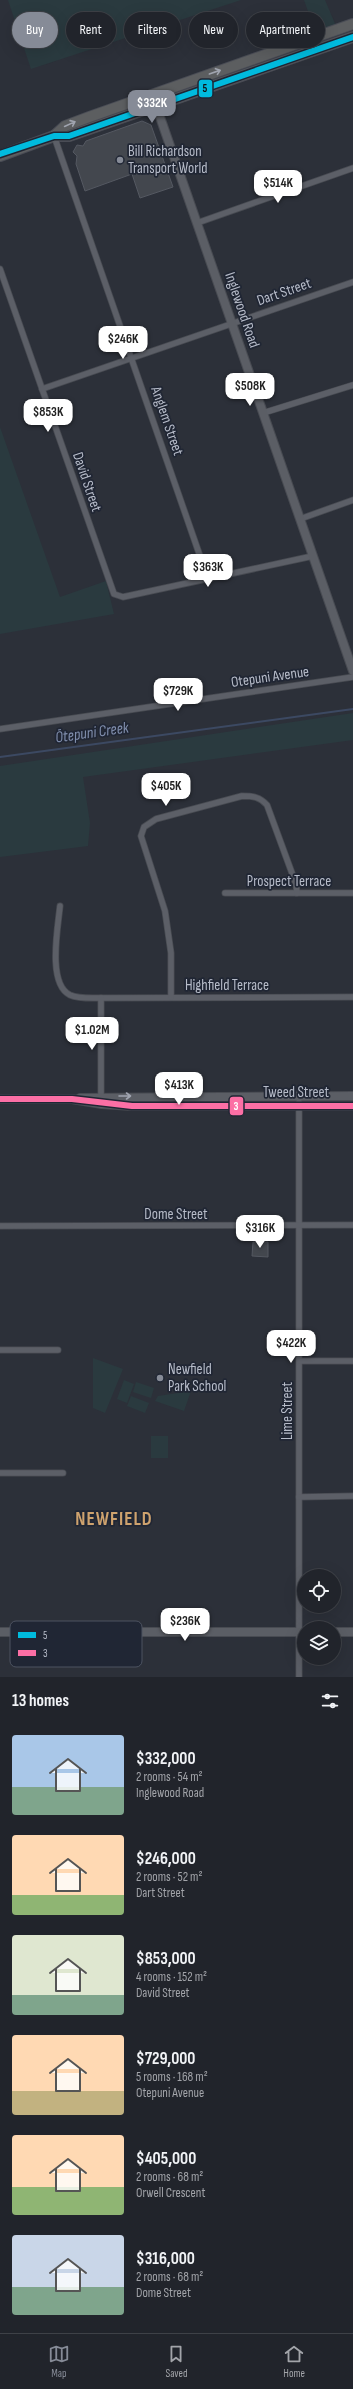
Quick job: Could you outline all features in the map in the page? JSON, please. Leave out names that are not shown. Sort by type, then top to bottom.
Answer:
[{"type":"highway","points":[[54,136],[65,126],[353,24]]},
{"type":"highway","points":[[0,155],[54,136],[69,136],[353,38]]},
{"type":"highway","points":[[258,57],[262,69]]},
{"type":"street","name":"Inglewood Road","points":[[152,94],[353,671]]},
{"type":"street","name":"Anglem Street","points":[[54,136],[208,579]]},
{"type":"street","points":[[196,223],[353,168]]},
{"type":"street","name":"David Street","points":[[0,269],[112,591],[118,597],[123,597],[208,579]]},
{"type":"street","name":"Dart Street","points":[[42,388],[353,282]]},
{"type":"street","points":[[263,413],[353,385]]},
{"type":"street","points":[[300,519],[353,500]]},
{"type":"street","points":[[208,579],[313,556]]},
{"type":"street","name":"Otepuni Avenue","points":[[0,729],[353,677]]},
{"type":"street","points":[[171,997],[171,953],[165,911],[142,836],[147,824],[156,819],[242,796],[253,796],[262,799],[267,805],[296,884],[297,893]]},
{"type":"street","name":"Prospect Terrace","points":[[225,893],[353,893]]},
{"type":"street","name":"Highfield Terrace","points":[[60,906],[56,969],[59,985],[69,995],[101,998],[353,997]]},
{"type":"street","points":[[101,998],[102,1100]]},
{"type":"street","name":"Lime Street","points":[[299,1096],[299,1497],[302,1621]]},
{"type":"street","name":"Tweed Street","points":[[102,1100],[353,1096]]},
{"type":"street","name":"Tweed Street","points":[[0,1099],[72,1099],[299,1106],[353,1106]]},
{"type":"street","name":"Dome Street","points":[[0,1226],[353,1225]]},
{"type":"street","points":[[0,1350],[58,1350]]},
{"type":"street","points":[[300,1361],[353,1361]]},
{"type":"street","points":[[0,1473],[63,1473]]},
{"type":"street","points":[[299,1497],[353,1496]]},
{"type":"street","points":[[142,1632],[297,1632]]},
{"type":"street","points":[[341,1632],[353,1632]]},
{"type":"street","name":"Lime Street","points":[[299,1677],[300,1665]]},
{"type":"shaded area","points":[[8,0],[241,0],[204,12],[189,12],[189,17],[181,20],[181,12],[124,12],[124,38],[116,41],[116,12],[66,12],[66,48],[95,48],[31,69],[24,48],[58,48],[58,12],[12,12]]},
{"type":"shaded area","points":[[304,0],[325,0],[336,26],[325,29],[325,12],[308,12]]},
{"type":"shaded area","points":[[0,427],[60,597],[106,581],[114,614],[0,634]]},
{"type":"shaded area","points":[[353,713],[353,740],[83,777],[90,823],[88,846],[0,857],[0,766]]},
{"type":"shaded area","points":[[93,1358],[123,1369],[105,1413],[93,1408]]},
{"type":"shaded area","points":[[124,1380],[134,1384],[127,1403],[117,1399]]},
{"type":"shaded area","points":[[136,1382],[154,1388],[151,1398],[133,1392]]},
{"type":"shaded area","points":[[191,1391],[184,1411],[155,1401],[158,1396]]},
{"type":"shaded area","points":[[131,1396],[149,1403],[145,1413],[127,1406]]},
{"type":"shaded area","points":[[151,1436],[168,1436],[168,1458],[151,1458]]},
{"type":"building","name":"Bill Richardson Transport World","points":[[142,121],[151,125],[173,187],[140,198],[132,174],[85,191],[76,164],[77,156],[73,152],[77,145],[83,146],[86,141]]},
{"type":"building","points":[[253,1242],[268,1242],[268,1257],[252,1256]]},
{"type":"waterway","name":"Ōtepuni Creek","points":[[0,757],[353,709]]},
{"type":"transit line","name":"5","points":[[0,154],[54,136],[69,136],[353,37]]},
{"type":"transit line","name":"3","points":[[0,1099],[72,1099],[132,1106],[353,1106]]},
{"type":"place","name":"Bill Richardson Transport World","points":[[120,160]]},
{"type":"place","name":"Newfield Park School","points":[[160,1378]]},
{"type":"district","name":"NEWFIELD","points":[[114,1519]]}]
